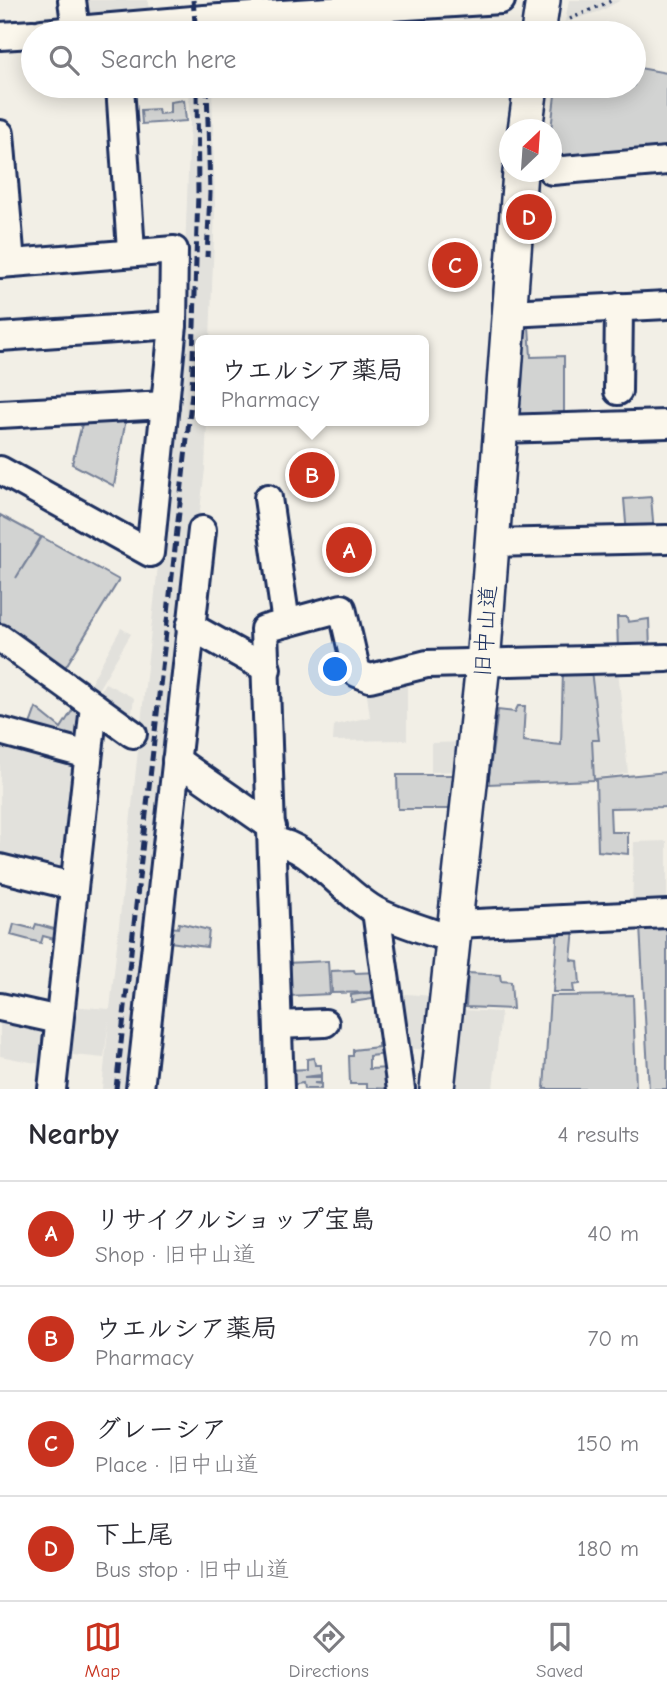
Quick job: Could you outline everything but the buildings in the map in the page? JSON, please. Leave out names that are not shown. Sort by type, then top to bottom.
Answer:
[{"type":"main road","points":[[540,21],[543,0]]},
{"type":"main road","points":[[526,119],[529,98]]},
{"type":"main road","name":"旧中山道","points":[[437,1089],[483,664],[509,313],[533,182]]},
{"type":"street","points":[[72,0],[75,21]]},
{"type":"street","points":[[232,21],[501,0]]},
{"type":"street","points":[[0,36],[21,35]]},
{"type":"street","points":[[121,98],[131,251]]},
{"type":"street","points":[[0,134],[6,263],[131,251],[174,250],[173,325],[150,552],[0,470]]},
{"type":"street","points":[[562,170],[667,161]]},
{"type":"street","points":[[509,313],[667,305]]},
{"type":"street","points":[[618,391],[619,307]]},
{"type":"street","points":[[0,337],[173,325]]},
{"type":"street","points":[[0,414],[165,405]]},
{"type":"street","points":[[499,429],[667,424]]},
{"type":"street","points":[[268,498],[286,623]]},
{"type":"street","points":[[140,1089],[202,530]]},
{"type":"street","points":[[492,543],[667,539]]},
{"type":"street","points":[[279,1089],[264,629],[342,608],[357,673],[370,678],[427,664],[667,658]]},
{"type":"street","points":[[190,626],[267,669]]},
{"type":"street","points":[[0,638],[133,734]]},
{"type":"street","points":[[52,1089],[94,706]]},
{"type":"street","points":[[0,732],[88,755]]},
{"type":"street","points":[[176,760],[376,911],[455,932],[667,914]]},
{"type":"street","points":[[0,868],[73,886]]},
{"type":"street","points":[[376,911],[401,1089]]},
{"type":"street","points":[[0,1007],[59,1020]]},
{"type":"street","points":[[278,1025],[326,1023]]},
{"type":"path","points":[[570,19],[613,0]]},
{"type":"shaded area","points":[[82,0],[148,0],[149,13],[85,18]]},
{"type":"shaded area","points":[[569,0],[621,0],[601,11],[565,21]]},
{"type":"shaded area","points":[[646,69],[667,73],[667,153],[562,163],[562,119],[552,119],[555,98],[646,98]]},
{"type":"shaded area","points":[[189,98],[212,98],[215,210],[210,335],[195,335],[195,426],[207,426],[205,469],[172,742],[135,1089],[102,1089],[109,1020],[104,1058],[63,1054],[69,1006],[110,1009],[160,547],[179,407]]},
{"type":"shaded area","points":[[184,100],[186,121],[142,124],[141,110],[158,109],[159,114],[170,113],[170,102]]},
{"type":"shaded area","points":[[529,326],[531,357],[564,356],[564,418],[518,419],[522,332]]},
{"type":"shaded area","points":[[127,413],[114,486],[72,464],[84,416]]},
{"type":"shaded area","points":[[651,497],[654,533],[627,535],[624,499]]},
{"type":"shaded area","points":[[0,515],[41,537],[16,578],[42,537],[119,580],[63,671],[0,626]]},
{"type":"shaded area","points":[[617,617],[627,617],[628,622],[649,619],[650,651],[618,651]]},
{"type":"shaded area","points":[[121,628],[131,634],[96,693],[88,688]]},
{"type":"shaded area","points":[[618,669],[628,773],[594,778],[592,740],[599,740],[591,670]]},
{"type":"shaded area","points":[[591,670],[599,740],[592,740],[594,780],[488,784],[498,710],[515,712],[518,706],[525,706],[523,741],[561,745],[563,672]]},
{"type":"shaded area","points":[[407,679],[407,740],[333,741],[334,725],[370,717],[366,687]]},
{"type":"shaded area","points":[[105,683],[134,698],[131,720],[98,695]]},
{"type":"shaded area","points":[[77,703],[82,739],[74,744],[28,730],[36,708],[61,728]]},
{"type":"shaded area","points":[[0,742],[75,761],[66,871],[0,860]]},
{"type":"shaded area","points":[[465,742],[459,771],[431,772],[431,743]]},
{"type":"shaded area","points":[[667,772],[667,807],[610,808],[611,832],[628,832],[628,854],[598,851],[596,779]]},
{"type":"shaded area","points":[[397,775],[455,775],[456,809],[398,809]]},
{"type":"shaded area","points":[[667,841],[667,906],[632,909],[634,842]]},
{"type":"shaded area","points":[[179,923],[209,930],[207,947],[162,941],[170,927],[178,928]]},
{"type":"shaded area","points":[[14,924],[34,929],[36,924],[61,931],[58,940],[43,936],[41,943],[11,935]]},
{"type":"shaded area","points":[[667,924],[667,1089],[649,1089],[640,926]]},
{"type":"shaded area","points":[[574,928],[571,960],[578,961],[580,984],[573,985],[574,992],[553,992],[558,929]]},
{"type":"shaded area","points":[[328,961],[330,994],[288,996],[286,963]]},
{"type":"shaded area","points":[[354,970],[355,973],[379,972],[380,998],[351,1002],[351,995],[377,992],[332,993],[331,971]]},
{"type":"shaded area","points":[[468,973],[500,975],[501,981],[511,982],[513,1009],[466,1007]]},
{"type":"shaded area","points":[[394,993],[432,996],[426,1050],[399,1047]]},
{"type":"shaded area","points":[[633,995],[636,1089],[544,1089],[550,996]]},
{"type":"shaded area","points":[[464,1010],[501,1012],[493,1089],[454,1089]]},
{"type":"shaded area","points":[[0,1017],[49,1031],[46,1065],[0,1056]]},
{"type":"shaded area","points":[[386,1042],[387,1054],[369,1056],[369,1069],[391,1068],[394,1089],[350,1084],[349,1056],[353,1056],[353,1050],[378,1047],[378,1043]]},
{"type":"shaded area","points":[[314,1058],[315,1065],[321,1065],[321,1075],[304,1077],[321,1077],[321,1083],[314,1083],[321,1084],[321,1089],[304,1089],[303,1083],[291,1085],[290,1070],[307,1069],[307,1059]]},
{"type":"railway","points":[[193,0],[195,21]]},
{"type":"railway","points":[[116,1089],[192,393],[198,193],[197,98]]},
{"type":"railway","points":[[207,98],[210,193],[207,257]]},
{"type":"place","name":"下上尾","points":[[529,217]]},
{"type":"place","name":"グレーシア","points":[[455,265]]},
{"type":"place","name":"ウエルシア薬局","points":[[312,475]]},
{"type":"place","name":"リサイクルショップ宝島","points":[[349,550]]}]
